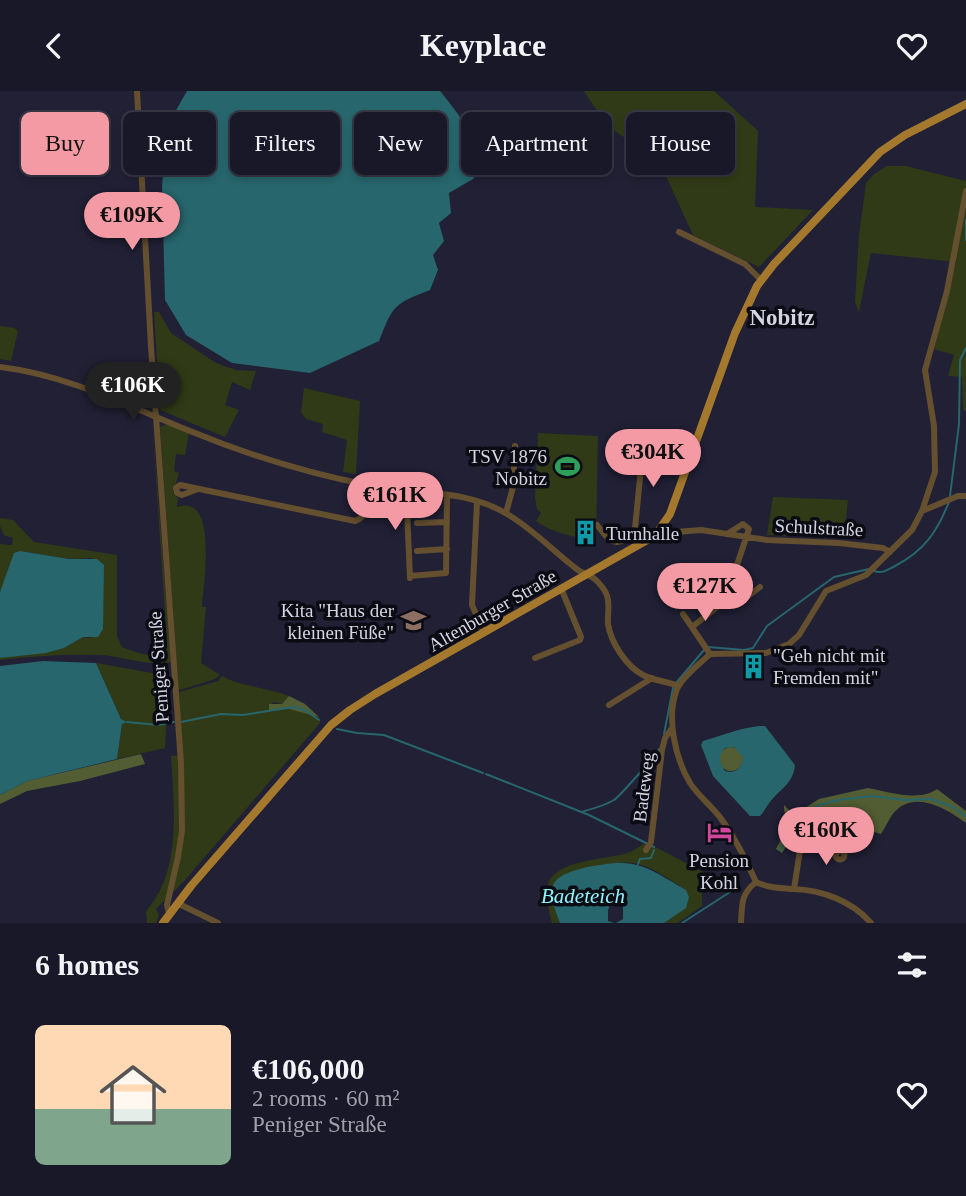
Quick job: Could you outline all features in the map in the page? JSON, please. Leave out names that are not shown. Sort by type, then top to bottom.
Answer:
[{"type":"main road","name":"Altenburger Straße","points":[[163,923],[177,903],[334,722],[375,694],[586,575],[636,541],[659,530],[670,514],[735,333],[749,299],[761,279],[880,152],[905,135],[966,104]]},
{"type":"street","name":"Peniger Straße","points":[[137,91],[182,802],[178,857],[167,905],[169,913]]},
{"type":"street","points":[[708,650],[766,653],[789,644],[799,635],[826,591],[858,580],[872,571],[912,530],[935,472],[936,449],[925,370],[947,291],[966,191]]},
{"type":"street","points":[[679,232],[745,264],[761,279]]},
{"type":"street","points":[[0,367],[52,378],[239,451],[370,486],[447,495],[506,513],[586,575],[598,581],[610,604],[610,635],[618,650],[642,675],[676,685],[708,650]]},
{"type":"street","points":[[597,525],[603,536],[609,540],[636,541],[642,445],[616,440]]},
{"type":"street","points":[[506,513],[513,487],[515,446]]},
{"type":"street","points":[[198,489],[355,521],[365,514],[370,486]]},
{"type":"street","points":[[410,490],[407,510],[410,577],[446,573],[447,495]]},
{"type":"street","points":[[922,510],[949,499],[966,496]]},
{"type":"street","points":[[477,502],[472,604],[484,632]]},
{"type":"street","points":[[417,523],[447,522]]},
{"type":"street","name":"Schulstraße","points":[[727,534],[743,524],[749,529],[744,538]]},
{"type":"street","name":"Schulstraße","points":[[659,530],[701,530],[744,538],[839,543],[883,548],[890,552]]},
{"type":"street","points":[[692,627],[725,601],[744,538]]},
{"type":"street","points":[[417,551],[447,549]]},
{"type":"street","points":[[725,601],[742,601],[760,587]]},
{"type":"street","points":[[535,659],[580,641],[581,637],[561,588]]},
{"type":"street","points":[[683,614],[708,650]]},
{"type":"street","points":[[609,705],[652,678]]},
{"type":"street","name":"Badeweg","points":[[646,850],[651,842],[665,738],[672,728],[676,685]]},
{"type":"street","points":[[672,728],[690,783],[734,837],[756,882],[777,889],[816,892],[860,909],[871,923]]},
{"type":"street","points":[[794,889],[800,850],[805,847],[836,854]]},
{"type":"street","points":[[741,923],[746,890],[756,882]]},
{"type":"street","points":[[177,903],[218,923]]},
{"type":"shaded area","points":[[584,91],[714,91],[758,131],[755,207],[813,210],[759,267],[693,235],[665,175],[735,175],[735,112],[626,112],[626,139],[612,129],[612,112],[598,112]]},
{"type":"shaded area","points":[[887,166],[906,166],[966,181],[966,411],[963,410],[962,377],[948,376],[954,355],[934,349],[956,262],[871,253],[859,312],[855,302],[859,235],[866,183]]},
{"type":"shaded area","points":[[154,312],[159,312],[171,333],[216,363],[236,370],[256,371],[250,390],[232,382],[225,405],[239,410],[225,437],[160,410]]},
{"type":"shaded area","points":[[0,326],[18,331],[11,361],[0,359]]},
{"type":"shaded area","points":[[304,388],[360,401],[356,474],[343,472],[347,440],[322,432],[323,424],[306,419],[301,412]]},
{"type":"shaded area","points":[[152,419],[171,662],[153,663],[87,655],[0,660],[64,648],[83,637],[91,638],[92,558],[69,559],[20,551],[0,592],[0,544],[12,545],[13,538],[4,535],[0,518],[13,520],[34,542],[117,555],[117,636],[122,647],[149,655],[165,653],[167,642]]},
{"type":"shaded area","points":[[167,424],[189,433],[185,455],[176,454],[174,471],[179,473],[173,493],[178,498],[177,507],[190,506],[199,513],[204,527],[206,563],[202,607],[206,607],[201,663],[220,675],[180,690],[160,427]]},
{"type":"shaded area","name":"TSV 1876 Nobitz","points":[[538,433],[598,436],[596,539],[565,534],[536,521],[541,513],[537,509],[535,498]]},
{"type":"shaded area","points":[[773,497],[848,500],[844,538],[767,535]]},
{"type":"shaded area","points":[[96,663],[158,674],[167,708],[165,748],[117,759],[122,724],[126,722],[121,719]]},
{"type":"shaded area","points":[[222,676],[289,696],[282,704],[273,702],[269,711],[289,709],[319,717],[320,723],[185,880],[156,909],[159,915],[156,923],[147,923],[146,911],[158,895],[171,858],[174,817],[171,756],[181,755],[179,692],[218,681]]},
{"type":"shaded area","points":[[289,696],[305,704],[319,717],[289,709],[269,711],[269,704],[282,704]]},
{"type":"shaded area","points":[[731,747],[742,754],[743,759],[736,770],[731,771],[720,764],[719,759],[726,748]]},
{"type":"shaded area","points":[[141,754],[145,764],[27,791],[0,804],[0,795],[27,781]]},
{"type":"shaded area","points":[[868,788],[913,795],[930,793],[937,789],[966,811],[966,823],[929,803],[909,803],[892,815],[881,834],[867,830],[852,808],[826,808],[802,823],[782,853],[776,849],[789,823],[784,805],[794,815],[819,799]]},
{"type":"shaded area","points":[[646,842],[707,874],[702,883],[702,906],[678,923],[664,923],[671,917],[686,890],[644,866],[627,862],[616,863],[594,868],[553,885],[560,923],[552,923],[547,894],[553,876],[571,865],[627,853]]},
{"type":"water","points":[[187,91],[440,91],[461,120],[461,175],[476,175],[449,193],[451,213],[439,223],[444,241],[433,255],[438,270],[430,290],[396,307],[379,341],[310,373],[232,363],[186,335],[165,300],[163,175],[216,175],[216,112],[175,112]]},
{"type":"water","points":[[20,551],[69,559],[97,559],[104,565],[103,629],[98,637],[83,637],[64,648],[46,653],[0,658],[0,592],[14,553]]},
{"type":"water","points":[[43,661],[96,663],[121,719],[127,722],[122,724],[117,759],[27,781],[0,795],[0,666]]},
{"type":"water","points":[[765,726],[795,765],[789,781],[760,816],[750,816],[713,776],[701,745],[703,741]],"holes":[[[734,747],[743,757],[740,767],[732,772],[725,771],[720,756],[725,748]]]},
{"type":"water","name":"Badeteich","points":[[614,863],[644,867],[686,890],[689,897],[686,908],[664,923],[616,923],[623,919],[623,906],[617,902],[611,903],[608,910],[608,921],[614,923],[560,923],[552,894],[557,880],[580,869]]},
{"type":"waterway","points":[[966,220],[966,240]]},
{"type":"waterway","points":[[950,496],[959,424],[960,360],[966,348]]},
{"type":"waterway","points":[[874,571],[887,570],[922,547],[940,523],[949,502]]},
{"type":"waterway","points":[[708,647],[744,650],[753,648],[767,626],[834,577],[869,569]]},
{"type":"waterway","points":[[676,683],[704,650]]},
{"type":"waterway","points":[[664,734],[673,688]]},
{"type":"waterway","points":[[181,722],[221,714],[243,715],[293,707],[305,710],[319,720]]},
{"type":"waterway","points":[[127,722],[158,725],[174,722]]},
{"type":"waterway","points":[[337,729],[384,735],[483,773]]},
{"type":"waterway","points":[[581,812],[614,800],[659,749]]},
{"type":"waterway","points":[[486,774],[589,815],[646,843]]},
{"type":"waterway","points":[[780,850],[802,815],[819,805],[838,800],[872,796],[904,800],[932,799],[953,807],[966,817]]},
{"type":"waterway","points":[[638,864],[640,859],[651,858],[654,850]]},
{"type":"waterway","points":[[682,923],[730,892]]},
{"type":"place","name":"TSV 1876 Nobitz","points":[[567,467]]},
{"type":"place","name":"Turnhalle","points":[[586,533]]},
{"type":"place","name":"Kita \"Haus der kleinen Füße\"","points":[[414,621]]},
{"type":"place","name":"\"Geh nicht mit Fremden mit\"","points":[[753,666]]},
{"type":"place","name":"Pension Kohl","points":[[719,832]]},
{"type":"district","name":"Nobitz","points":[[782,317]]}]
